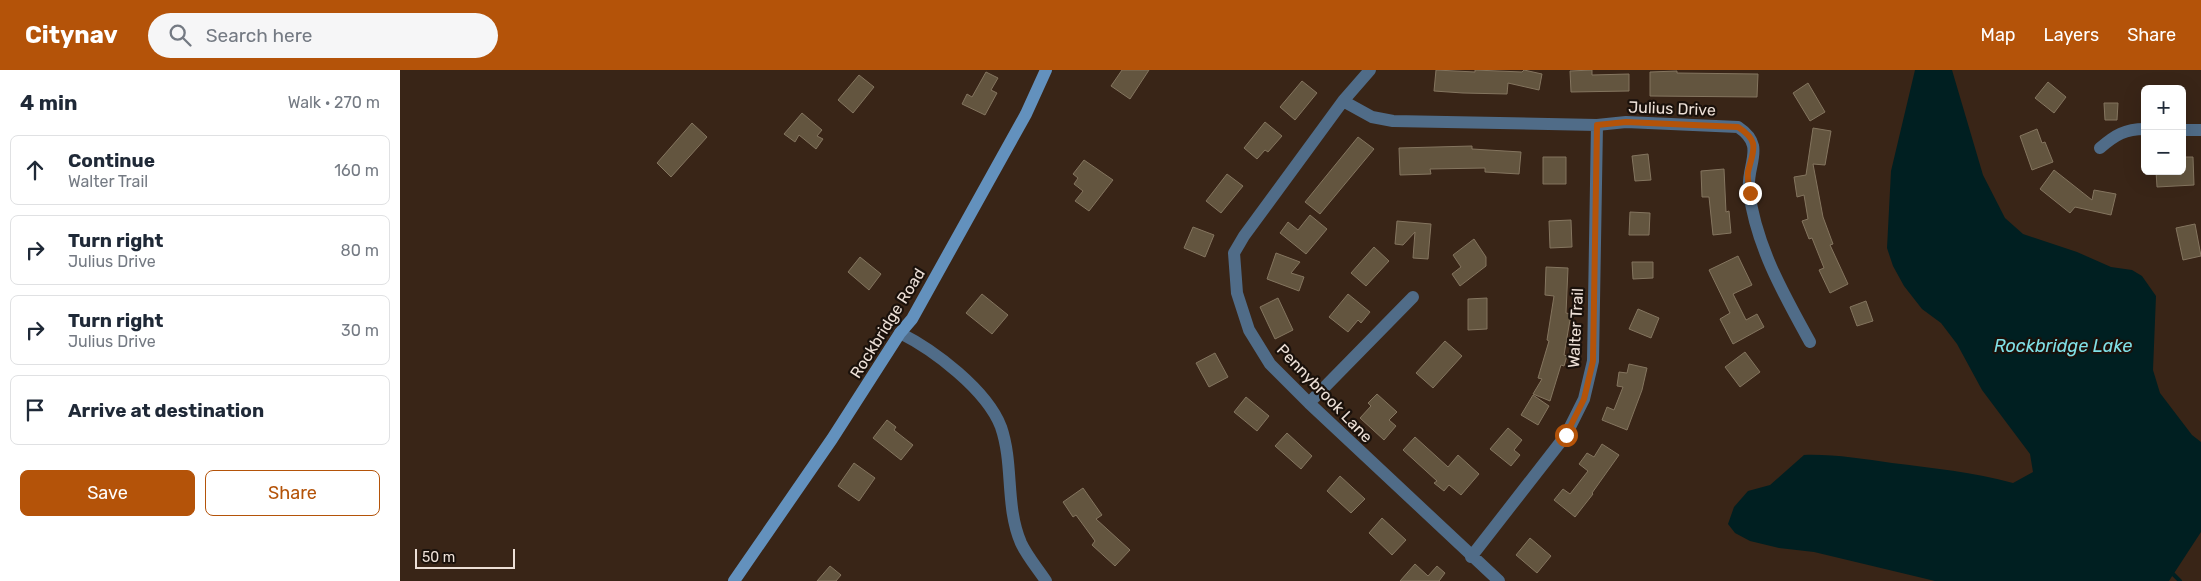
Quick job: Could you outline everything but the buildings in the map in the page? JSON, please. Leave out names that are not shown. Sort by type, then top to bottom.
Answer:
[{"type":"main road","name":"Rockbridge Road","points":[[734,581],[832,439],[900,333],[912,319],[1026,114],[1046,70]]},
{"type":"street","name":"Pennybrook Lane","points":[[1370,70],[1343,101],[1244,236],[1234,253],[1237,292],[1249,330],[1270,364],[1308,404],[1499,581]]},
{"type":"street","name":"Julius Drive","points":[[1343,101],[1372,117],[1393,121],[1597,125],[1626,122],[1738,127],[1747,133],[1753,141],[1754,155],[1748,174],[1756,222],[1770,264],[1781,290],[1810,342]]},
{"type":"street","name":"Walter Trail","points":[[1472,557],[1566,435],[1584,399],[1593,361],[1597,125]]},
{"type":"street","points":[[2100,148],[2116,135],[2130,129],[2141,130]]},
{"type":"street","points":[[2186,130],[2201,130]]},
{"type":"street","points":[[1308,404],[1413,297]]},
{"type":"street","points":[[900,333],[923,345],[972,386],[994,414],[1001,428],[1007,461],[1012,510],[1021,544],[1046,581]]},
{"type":"water","name":"Rockbridge Lake","points":[[1915,70],[1952,70],[1983,175],[2005,218],[2023,234],[2077,252],[2111,267],[2132,270],[2142,276],[2156,296],[2153,370],[2160,393],[2192,435],[2201,442],[2201,532],[2169,581],[1935,581],[1814,552],[1779,548],[1750,541],[1735,533],[1728,524],[1734,507],[1748,491],[1770,485],[1804,455],[1848,457],[1938,469],[2013,483],[2033,472],[2030,454],[1982,390],[1957,344],[1941,323],[1922,309],[1904,286],[1893,266],[1887,248],[1891,171]]},
{"type":"waterway","points":[[2173,574],[2180,581]]},
{"type":"route","points":[[1566,435],[1584,399],[1593,361],[1597,125],[1626,122],[1738,127],[1747,133],[1753,141],[1754,155],[1748,174],[1750,193]]}]
